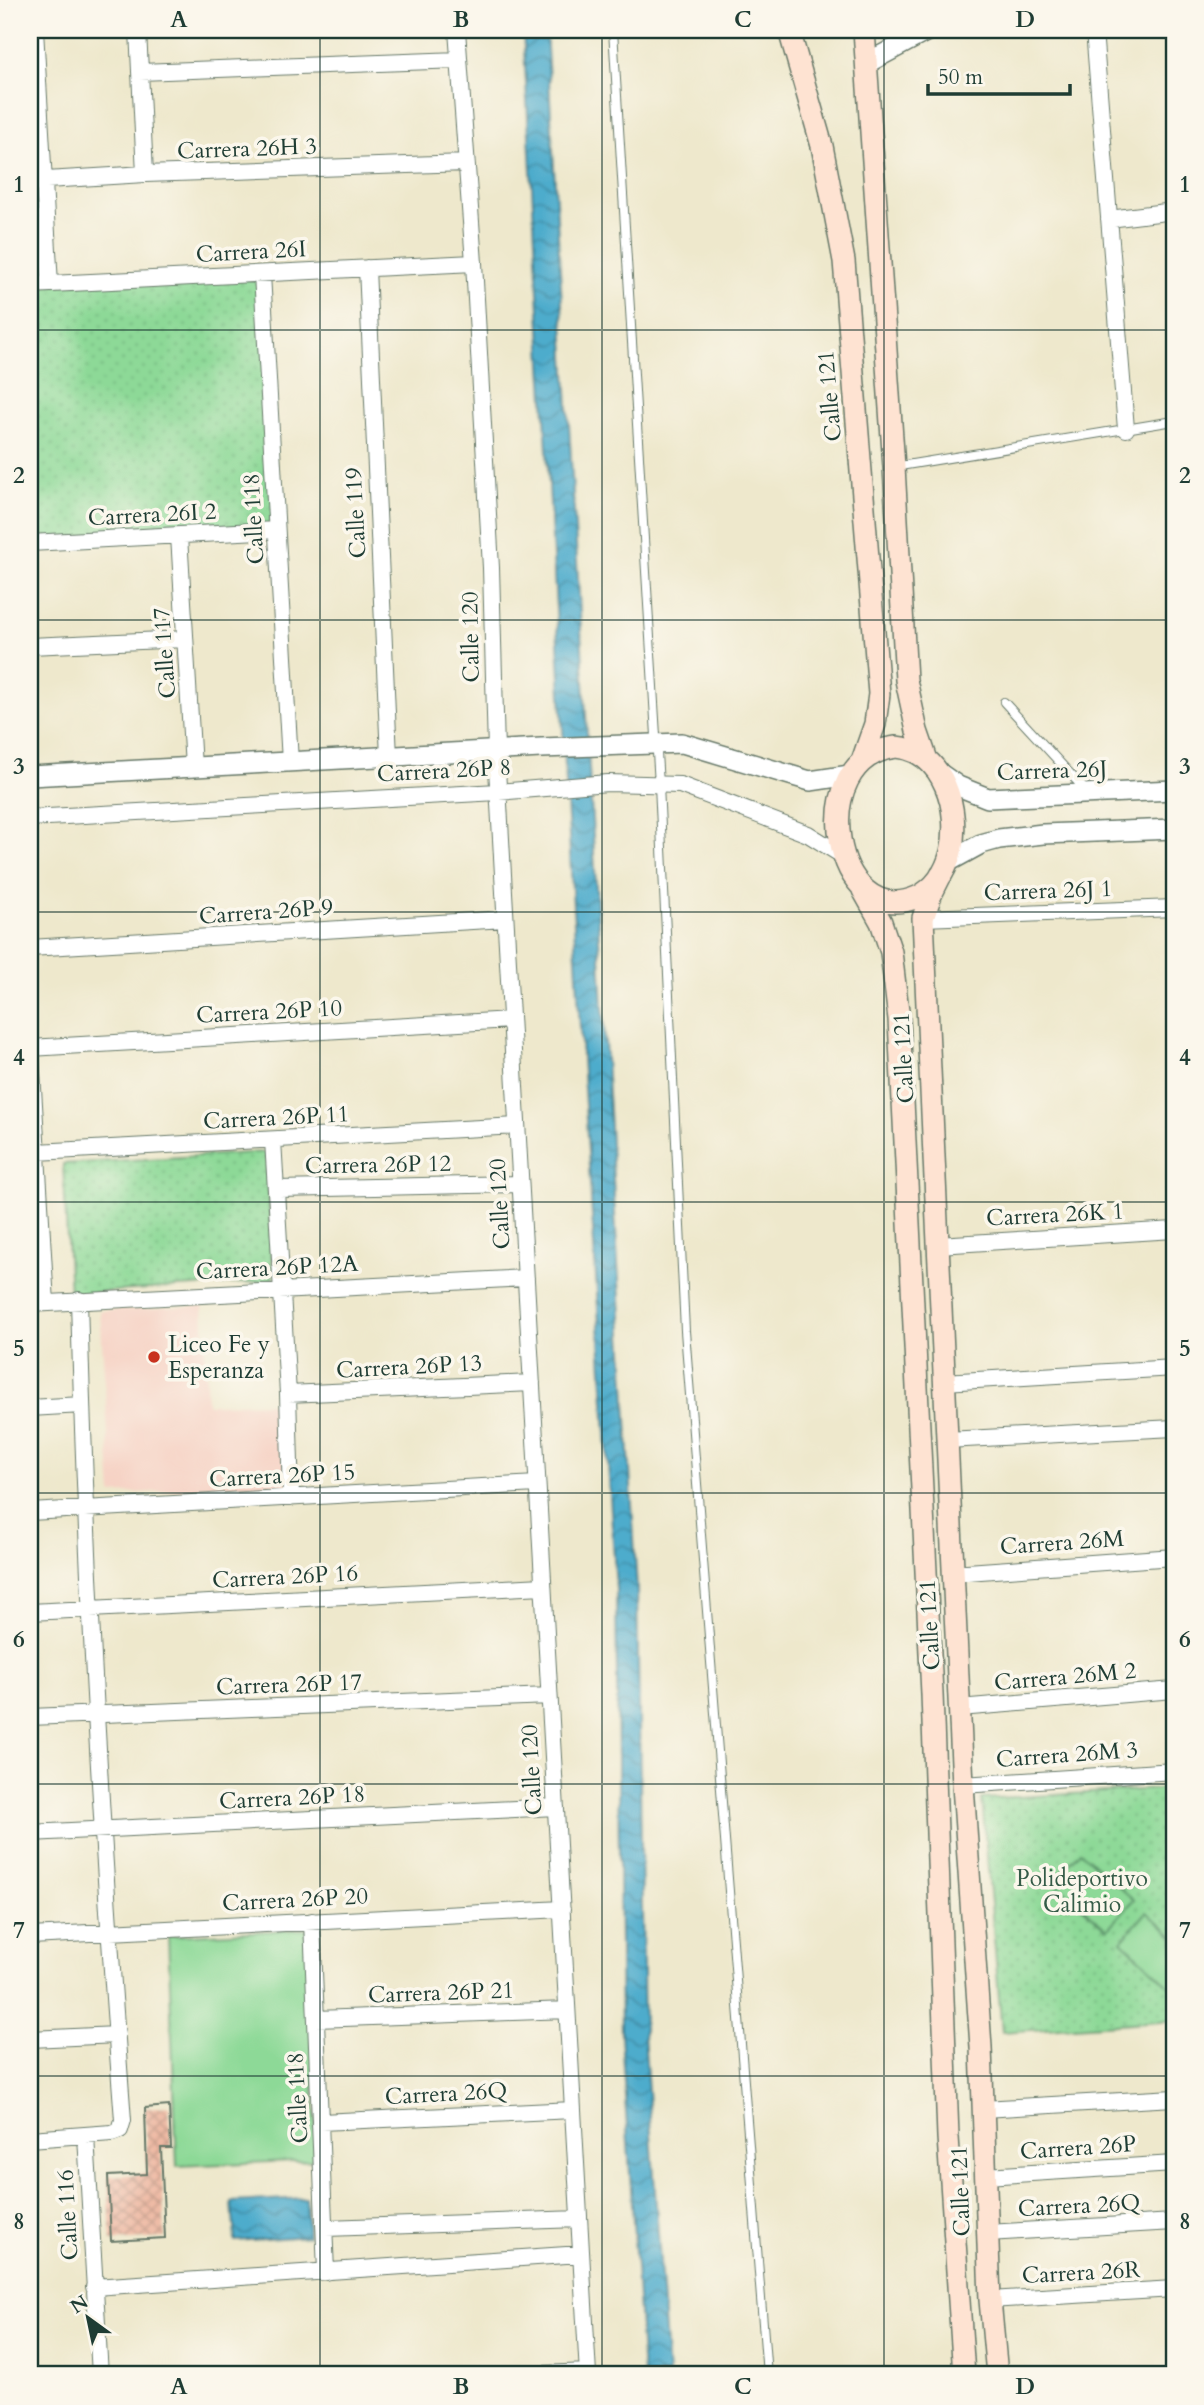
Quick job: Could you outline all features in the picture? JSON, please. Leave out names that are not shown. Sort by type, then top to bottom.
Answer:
[{"type":"main road","name":"Calle 121","points":[[789,30],[822,146],[844,261],[879,694],[875,724],[856,768]]},
{"type":"main road","points":[[864,30],[906,680],[914,720],[932,766],[949,795],[954,832],[945,869],[925,892],[902,901],[879,899],[863,890],[845,858],[839,835],[844,791],[856,768],[875,752],[896,747],[915,752],[932,766]]},
{"type":"main road","name":"Calle 121","points":[[945,869],[931,895],[923,918],[962,1785],[983,2109],[990,2300],[997,2375]]},
{"type":"main road","name":"Calle 121","points":[[863,890],[881,922],[891,952],[900,1019],[932,1694],[948,2137],[964,2375]]},
{"type":"street","points":[[35,30],[37,181],[50,284]]},
{"type":"street","points":[[138,30],[145,174]]},
{"type":"street","name":"Calle 120","points":[[457,30],[474,263],[491,568],[498,792],[588,2374]]},
{"type":"street","points":[[867,62],[929,30]]},
{"type":"street","points":[[1094,30],[1126,429]]},
{"type":"street","points":[[140,72],[459,60]]},
{"type":"street","name":"Carrera 26H 3","points":[[37,181],[145,174],[466,163]]},
{"type":"street","points":[[1109,219],[1174,211]]},
{"type":"street","name":"Carrera 26I","points":[[30,285],[474,263]]},
{"type":"street","name":"Calle 119","points":[[367,268],[389,757]]},
{"type":"street","name":"Calle 118","points":[[262,274],[290,762]]},
{"type":"street","name":"Carrera 26I 2","points":[[30,543],[276,530]]},
{"type":"street","name":"Calle 117","points":[[179,536],[193,767]]},
{"type":"street","points":[[30,646],[186,639]]},
{"type":"street","name":"Carrera 26P 8","points":[[30,776],[656,743],[682,743],[810,781],[856,768]]},
{"type":"street","name":"Carrera 26J","points":[[932,766],[958,786],[988,798],[1174,790]]},
{"type":"street","name":"Carrera 26P 8","points":[[30,818],[498,792],[608,783],[680,785],[808,834],[845,858]]},
{"type":"street","points":[[945,869],[981,844],[999,839],[1043,834],[1174,829]]},
{"type":"street","name":"Carrera 26J 1","points":[[923,918],[1174,908]]},
{"type":"street","name":"Carrera 26P 9","points":[[30,948],[505,919]]},
{"type":"street","name":"Carrera 26P 10","points":[[30,1048],[511,1020]]},
{"type":"street","points":[[30,1039],[37,1152],[38,1303]]},
{"type":"street","name":"Carrera 26P 11","points":[[37,1152],[517,1126]]},
{"type":"street","points":[[273,1140],[278,1189],[291,1498]]},
{"type":"street","name":"Carrera 26P 12","points":[[278,1189],[520,1184]]},
{"type":"street","name":"Carrera 26K 1","points":[[938,1245],[1174,1230]]},
{"type":"street","name":"Carrera 26P 12A","points":[[38,1303],[526,1278]]},
{"type":"street","points":[[30,2139],[112,2133],[120,2130],[123,2120],[108,1932],[96,1714],[79,1300]]},
{"type":"street","points":[[944,1382],[1174,1368]]},
{"type":"street","name":"Carrera 26P 13","points":[[288,1394],[532,1383]]},
{"type":"street","points":[[30,1408],[82,1405]]},
{"type":"street","points":[[947,1440],[1174,1428]]},
{"type":"street","name":"Carrera 26P 15","points":[[30,1512],[537,1484]]},
{"type":"street","name":"Carrera 26M","points":[[953,1573],[1174,1558]]},
{"type":"street","name":"Carrera 26P 16","points":[[30,1612],[543,1586]]},
{"type":"street","name":"Carrera 26M 2","points":[[959,1708],[1174,1690]]},
{"type":"street","name":"Carrera 26P 17","points":[[30,1717],[550,1696]]},
{"type":"street","name":"Carrera 26M 3","points":[[962,1785],[1174,1770]]},
{"type":"street","name":"Carrera 26P 18","points":[[30,1833],[556,1807]]},
{"type":"street","name":"Carrera 26P 20","points":[[30,1936],[562,1909]]},
{"type":"street","name":"Calle 118","points":[[312,1921],[326,2272]]},
{"type":"street","name":"Carrera 26P 21","points":[[316,2019],[567,2010]]},
{"type":"street","points":[[30,2039],[117,2035]]},
{"type":"street","points":[[983,2109],[1174,2098]]},
{"type":"street","name":"Carrera 26Q","points":[[321,2122],[573,2110]]},
{"type":"street","name":"Calle 116","points":[[86,2136],[100,2375]]},
{"type":"street","name":"Carrera 26P","points":[[985,2176],[1174,2164]]},
{"type":"street","points":[[326,2228],[579,2219]]},
{"type":"street","name":"Carrera 26Q","points":[[987,2233],[1174,2222]]},
{"type":"street","points":[[94,2287],[582,2254]]},
{"type":"street","name":"Carrera 26R","points":[[990,2300],[1174,2289]]},
{"type":"street","points":[[518,2375],[588,2374]]},
{"type":"lane","points":[[613,30],[659,785],[685,1331],[767,2375]]},
{"type":"lane","points":[[894,467],[1174,421]]},
{"type":"lane","points":[[1004,702],[1089,794]]},
{"type":"shaded area","name":"Liceo Fe y Esperanza","points":[[203,1306],[207,1404],[283,1403],[288,1485],[112,1494],[100,1311]]},
{"type":"green space","points":[[262,274],[276,530],[30,543],[30,285]]},
{"type":"green space","points":[[266,1152],[273,1281],[70,1294],[63,1164]]},
{"type":"green space","name":"Polideportivo Calimio","points":[[1174,1788],[1174,2020],[1002,2032],[982,1799]]},
{"type":"green space","points":[[1080,1851],[1134,1900],[1107,1929],[1053,1881]]},
{"type":"green space","points":[[1147,1912],[1174,1937],[1172,1988],[1121,1941]]},
{"type":"green space","points":[[308,1929],[317,2160],[177,2166],[168,1936]]},
{"type":"water","points":[[523,30],[546,30],[637,1590],[644,2034],[668,2375],[643,2375],[621,2035],[616,1589],[579,1011]]},
{"type":"water","points":[[306,2198],[308,2236],[235,2241],[232,2202]]},
{"type":"building","points":[[169,2106],[171,2148],[161,2148],[165,2238],[111,2241],[108,2176],[147,2174],[145,2108]]},
{"type":"place","name":"Liceo Fe y Esperanza","points":[[154,1357]]}]
